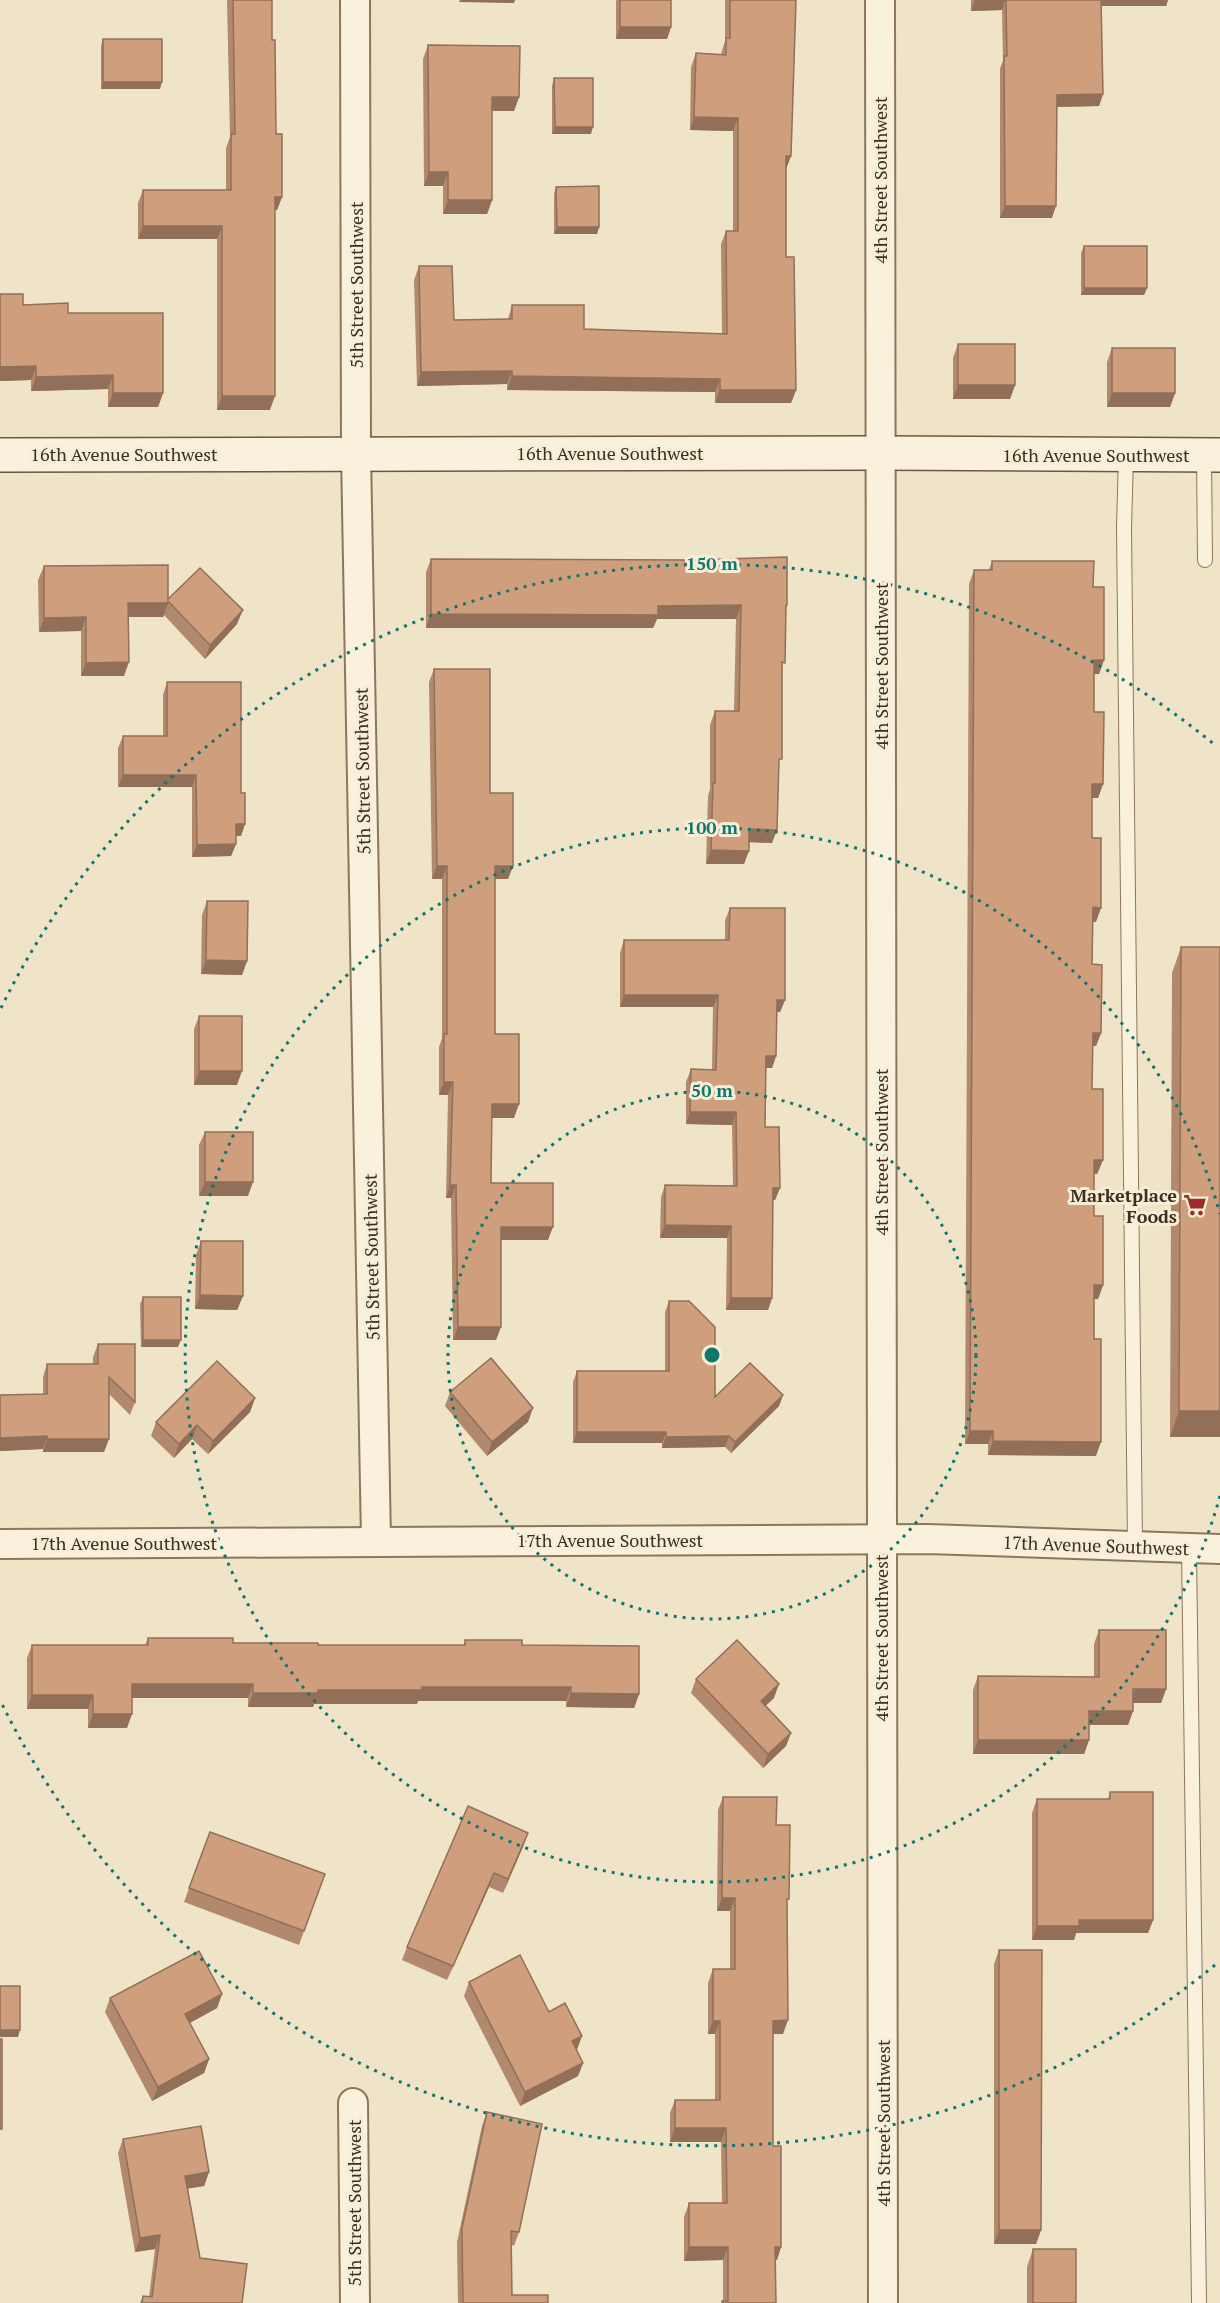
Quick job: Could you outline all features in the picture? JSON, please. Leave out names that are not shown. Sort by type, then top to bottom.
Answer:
[{"type":"street","name":"5th Street Southwest","points":[[355,0],[356,453],[376,1541]]},
{"type":"street","name":"4th Street Southwest","points":[[880,0],[883,2303]]},
{"type":"street","name":"16th Avenue Southwest","points":[[0,455],[356,453],[1212,455]]},
{"type":"street","name":"17th Avenue Southwest","points":[[0,1544],[881,1539],[1220,1549]]},
{"type":"street","name":"5th Street Southwest","points":[[353,2103],[355,2303]]},
{"type":"lane","points":[[1205,560],[1212,455]]},
{"type":"lane","points":[[1126,456],[1124,528],[1135,1546]]},
{"type":"lane","points":[[1189,1549],[1199,2303]]},
{"type":"building","points":[[233,0],[272,0],[272,40],[275,40],[276,134],[282,134],[282,197],[275,197],[275,396],[222,396],[222,226],[143,226],[143,190],[231,190],[231,134],[235,134]]},
{"type":"building","points":[[620,0],[671,0],[671,27],[620,27]]},
{"type":"building","points":[[730,0],[796,0],[791,156],[786,156],[786,257],[794,257],[796,390],[720,390],[720,379],[512,376],[512,371],[421,372],[419,266],[452,266],[454,320],[512,319],[512,305],[584,305],[584,329],[727,334],[726,231],[738,231],[738,118],[694,117],[696,53],[726,55],[726,38],[730,38]]},
{"type":"building","points":[[1006,0],[1101,0],[1103,94],[1057,95],[1056,206],[1005,206]]},
{"type":"building","points":[[103,39],[162,39],[162,82],[103,82]]},
{"type":"building","points":[[428,45],[520,46],[519,97],[492,97],[492,200],[448,200],[448,172],[429,172]]},
{"type":"building","points":[[554,78],[593,78],[593,127],[555,127]]},
{"type":"building","points":[[599,186],[599,227],[557,227],[556,187]]},
{"type":"building","points":[[1084,246],[1147,246],[1147,288],[1084,288]]},
{"type":"building","points":[[0,294],[23,294],[23,305],[68,303],[68,313],[163,313],[163,393],[113,393],[113,375],[36,377],[36,366],[0,367]]},
{"type":"building","points":[[958,344],[1015,344],[1015,385],[958,385]]},
{"type":"building","points":[[1112,348],[1175,348],[1175,393],[1112,393]]},
{"type":"building","points":[[787,557],[785,663],[782,662],[782,759],[779,759],[777,830],[749,829],[749,851],[711,850],[713,783],[715,783],[715,711],[739,711],[741,605],[658,606],[658,615],[431,614],[431,559],[690,560]]},
{"type":"building","points":[[992,561],[1094,561],[1093,587],[1104,587],[1104,660],[1094,660],[1094,712],[1104,712],[1103,784],[1092,784],[1092,838],[1101,838],[1101,908],[1093,907],[1092,964],[1102,965],[1101,1033],[1093,1033],[1092,1089],[1103,1089],[1103,1160],[1094,1160],[1094,1216],[1103,1216],[1103,1285],[1094,1285],[1094,1339],[1101,1339],[1101,1442],[993,1441],[993,1431],[970,1431],[974,570],[992,570]]},
{"type":"building","points":[[168,565],[168,599],[200,568],[243,610],[210,645],[168,601],[168,603],[128,603],[129,662],[86,663],[86,617],[44,618],[44,566]]},
{"type":"building","points":[[434,669],[490,669],[490,793],[513,793],[513,866],[495,866],[495,1034],[519,1034],[519,1104],[492,1104],[491,1183],[553,1183],[553,1227],[501,1227],[501,1327],[458,1327],[456,1185],[450,1185],[453,1082],[444,1082],[444,1034],[447,1034],[447,866],[437,866]]},
{"type":"building","points":[[167,682],[241,682],[241,793],[245,793],[245,824],[236,824],[236,844],[197,845],[196,775],[123,775],[123,736],[167,736]]},
{"type":"building","points":[[207,901],[248,901],[247,961],[206,960]]},
{"type":"building","points":[[730,908],[785,908],[785,1000],[777,1000],[776,1056],[766,1056],[765,1127],[779,1127],[780,1188],[773,1188],[772,1298],[731,1298],[731,1226],[665,1225],[665,1185],[737,1186],[736,1112],[690,1112],[691,1069],[716,1070],[718,995],[624,995],[624,940],[729,940]]},
{"type":"building","name":"Marketplace Foods","points":[[1181,947],[1220,947],[1220,1411],[1179,1411]]},
{"type":"building","points":[[199,1016],[242,1016],[242,1071],[199,1071]]},
{"type":"building","points":[[205,1132],[253,1132],[253,1182],[205,1182]]},
{"type":"building","points":[[201,1241],[243,1241],[243,1296],[200,1295]]},
{"type":"building","points":[[143,1297],[181,1297],[181,1340],[143,1340]]},
{"type":"building","points":[[669,1301],[689,1301],[715,1327],[715,1397],[750,1363],[783,1395],[735,1442],[729,1436],[666,1437],[666,1432],[577,1432],[577,1371],[669,1371]]},
{"type":"building","points":[[98,1344],[135,1344],[135,1402],[109,1377],[109,1439],[47,1439],[47,1436],[0,1438],[0,1395],[47,1394],[47,1364],[98,1364]]},
{"type":"building","points":[[491,1358],[533,1408],[492,1442],[450,1392]]},
{"type":"building","points":[[217,1361],[255,1398],[213,1441],[197,1425],[179,1444],[156,1422]]},
{"type":"building","points":[[1099,1630],[1166,1630],[1166,1689],[1133,1689],[1133,1711],[1089,1711],[1089,1740],[978,1740],[978,1676],[1099,1677]]},
{"type":"building","points":[[148,1638],[233,1638],[233,1643],[318,1643],[318,1645],[465,1645],[465,1640],[522,1640],[522,1645],[639,1646],[639,1694],[571,1693],[571,1687],[422,1687],[422,1690],[318,1690],[318,1693],[253,1693],[253,1684],[132,1684],[132,1714],[93,1714],[93,1695],[32,1695],[32,1645],[148,1645]]},
{"type":"building","points":[[737,1640],[779,1684],[761,1701],[791,1733],[768,1754],[696,1679]]},
{"type":"building","points":[[1110,1792],[1153,1792],[1153,1920],[1079,1920],[1079,1926],[1037,1926],[1037,1799],[1110,1799]]},
{"type":"building","points":[[723,1797],[777,1797],[776,1825],[790,1825],[789,1899],[787,1899],[788,2020],[773,2021],[773,2146],[781,2146],[781,2247],[775,2247],[776,2303],[722,2303],[722,2301],[728,2301],[728,2247],[689,2247],[689,2203],[727,2203],[726,2128],[675,2128],[675,2100],[720,2100],[720,2021],[713,2021],[713,1969],[735,1969],[735,1898],[722,1898]]},
{"type":"building","points":[[468,1806],[528,1833],[508,1879],[494,1873],[453,1966],[407,1947]]},
{"type":"building","points":[[210,1832],[325,1874],[304,1931],[189,1888]]},
{"type":"building","points":[[999,1950],[1042,1950],[1041,2230],[999,2230]]},
{"type":"building","points":[[199,1951],[222,1994],[185,2014],[209,2059],[158,2087],[110,1998]]},
{"type":"building","points":[[520,1955],[549,2012],[565,2003],[582,2036],[572,2041],[583,2063],[525,2092],[469,1982]]},
{"type":"building","points":[[0,1986],[20,1986],[20,2030],[0,2030]]},
{"type":"building","points":[[0,2039],[2,2039],[2,2129],[0,2129]]},
{"type":"building","points":[[487,2112],[542,2124],[519,2232],[511,2231],[512,2295],[548,2295],[548,2303],[463,2303],[462,2228]]},
{"type":"building","points":[[201,2126],[209,2172],[185,2176],[200,2258],[247,2264],[242,2303],[142,2303],[143,2296],[152,2297],[160,2235],[140,2238],[123,2139]]},
{"type":"building","points":[[1033,2249],[1076,2249],[1076,2303],[1033,2303]]},
{"type":"place","name":"Marketplace Foods","points":[[1195,1205]]}]
